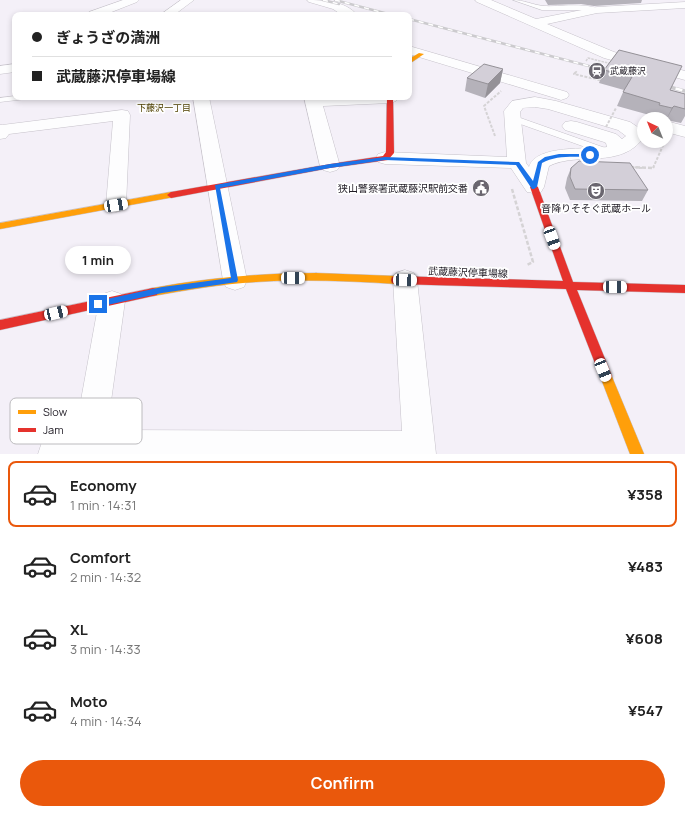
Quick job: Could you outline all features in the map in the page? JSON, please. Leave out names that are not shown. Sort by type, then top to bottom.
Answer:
[{"type":"street","points":[[101,12],[133,0]]},
{"type":"street","points":[[170,12],[188,0]]},
{"type":"street","points":[[313,0],[337,7],[346,12]]},
{"type":"street","points":[[481,0],[609,55],[685,76]]},
{"type":"street","points":[[534,22],[597,10],[685,5]]},
{"type":"street","points":[[417,54],[637,118]]},
{"type":"street","points":[[0,70],[12,68]]},
{"type":"street","points":[[202,100],[235,280]]},
{"type":"street","points":[[312,100],[330,166]]},
{"type":"street","points":[[385,158],[390,153],[390,100]]},
{"type":"street","points":[[511,163],[512,115],[518,104],[550,104],[624,126],[633,132],[635,137],[629,144],[612,152],[547,158],[540,163],[534,187]]},
{"type":"street","points":[[0,134],[2,130],[122,115],[116,205]]},
{"type":"street","points":[[673,128],[685,132]]},
{"type":"street","points":[[0,226],[330,166],[385,158],[511,163],[534,187],[570,286],[637,454]]},
{"type":"street","name":"武蔵藤沢停車場線","points":[[0,325],[162,290],[235,280],[300,278],[405,280],[685,289]]},
{"type":"street","points":[[54,454],[87,450],[420,450],[405,280]]},
{"type":"street","points":[[96,398],[112,301]]},
{"type":"lane","points":[[516,0],[542,8],[582,8],[597,10]]},
{"type":"lane","points":[[0,100],[12,99]]},
{"type":"lane","points":[[512,115],[612,152]]},
{"type":"path","points":[[586,61],[588,58],[614,65]]},
{"type":"path","points":[[577,71],[574,74],[609,83]]},
{"type":"path","points":[[506,87],[484,106],[511,163],[533,262],[520,268]]},
{"type":"path","points":[[606,127],[616,108]]},
{"type":"path","points":[[610,111],[617,113]]},
{"type":"path","points":[[630,167],[654,168],[663,148]]},
{"type":"building","points":[[619,50],[682,66],[670,90],[685,94],[685,109],[674,106],[672,108],[659,105],[660,103],[623,92],[632,77],[604,70]]},
{"type":"building","points":[[484,64],[503,69],[488,84],[467,78]]},
{"type":"building","points":[[579,161],[630,163],[648,190],[575,189],[570,177],[571,168]]},
{"type":"railway","points":[[323,0],[339,4]]},
{"type":"railway","points":[[335,0],[381,12]]},
{"type":"railway","points":[[412,20],[604,70]]},
{"type":"railway","points":[[662,85],[685,91]]},
{"type":"traffic: slow","points":[[412,60],[421,54]]},
{"type":"traffic: slow","points":[[0,226],[171,195]]},
{"type":"traffic: slow","points":[[153,292],[235,280],[275,277],[396,280]]},
{"type":"traffic: slow","points":[[606,376],[637,454]]},
{"type":"traffic: jam","points":[[171,195],[330,166],[385,158],[390,153],[390,100]]},
{"type":"traffic: jam","points":[[534,187],[570,286],[606,376]]},
{"type":"traffic: jam","points":[[396,280],[685,289]]},
{"type":"traffic: jam","points":[[0,325],[153,292]]},
{"type":"place","name":"武蔵藤沢","points":[[597,71]]},
{"type":"place","name":"狭山警察署武蔵藤沢駅前交番","points":[[481,188]]},
{"type":"place","name":"音降りそそぐ武蔵ホール","points":[[596,191]]},
{"type":"district","name":"下藤沢一丁目","points":[[164,108]]},
{"type":"route","points":[[98,304],[162,290],[235,280],[217,187],[330,166],[355,162],[377,161],[385,158],[401,160],[517,163],[534,187],[540,163],[547,158],[590,155]]}]
